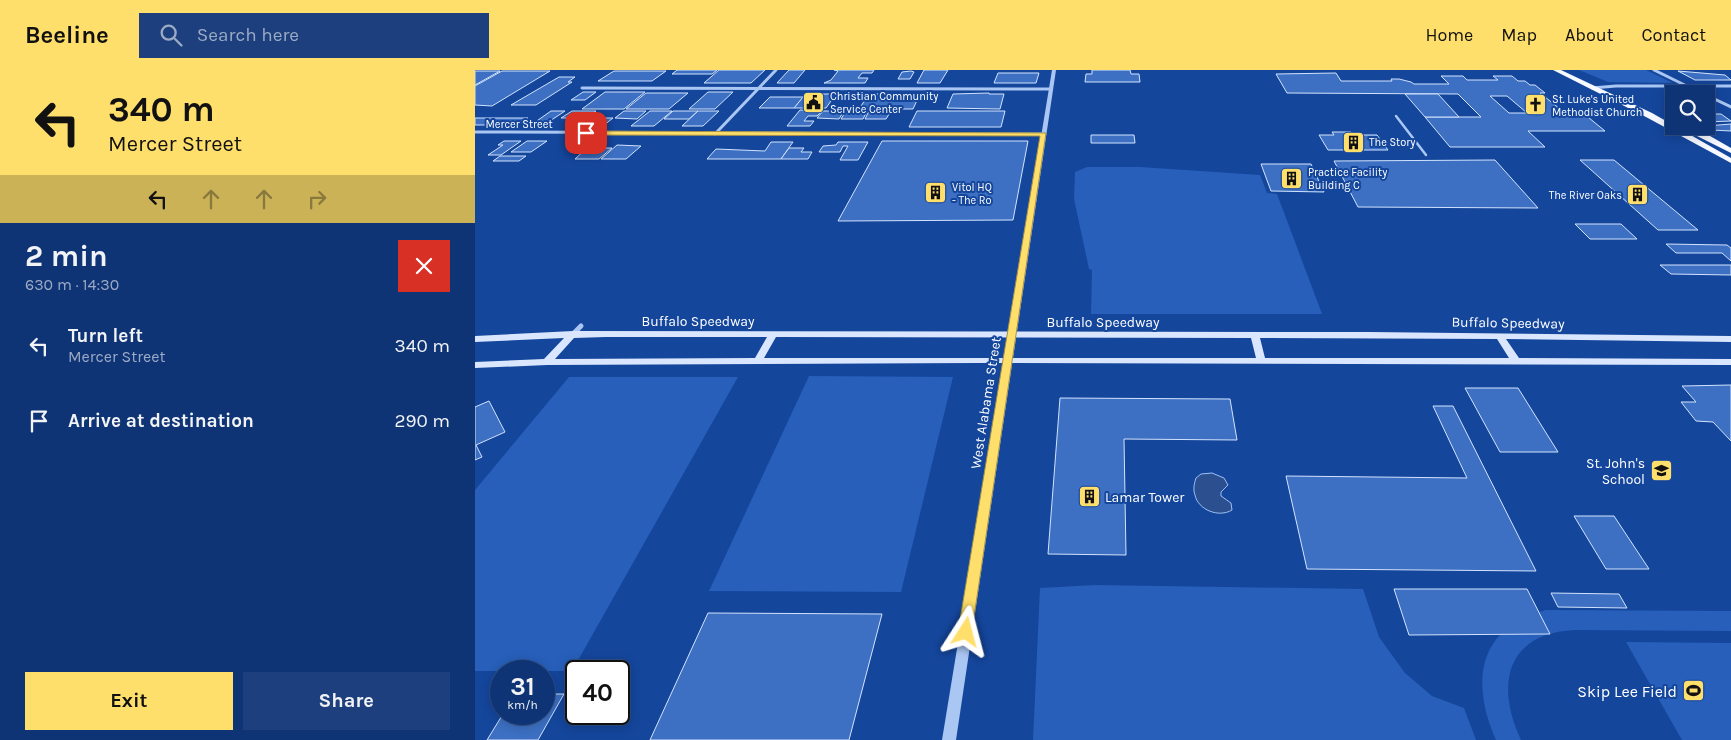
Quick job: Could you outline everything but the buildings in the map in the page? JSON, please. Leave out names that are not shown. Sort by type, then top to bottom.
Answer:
[{"type":"main road","points":[[1555,70],[1649,115],[1731,161]]},
{"type":"main road","points":[[1571,70],[1665,116]]},
{"type":"main road","points":[[1703,135],[1731,151]]},
{"type":"main road","points":[[1721,156],[1731,155]]},
{"type":"main road","points":[[547,362],[573,334]]},
{"type":"main road","name":"Buffalo Speedway","points":[[475,340],[573,334],[1499,336],[1731,339]]},
{"type":"main road","points":[[758,361],[773,334]]},
{"type":"main road","points":[[1255,335],[1261,360]]},
{"type":"main road","points":[[1499,336],[1516,361]]},
{"type":"main road","points":[[475,365],[547,362],[1008,360],[1731,362]]},
{"type":"street","points":[[715,134],[777,70]]},
{"type":"street","name":"West Alabama Street","points":[[949,740],[1054,70]]},
{"type":"street","points":[[1654,70],[1686,85]]},
{"type":"street","points":[[1593,88],[1605,86],[1665,86]]},
{"type":"street","points":[[1715,86],[1731,86]]},
{"type":"street","points":[[582,88],[1051,89]]},
{"type":"street","points":[[1715,99],[1731,107]]},
{"type":"street","points":[[1396,116],[1426,155]]},
{"type":"street","name":"Mercer Street","points":[[475,132],[1044,134]]},
{"type":"street","points":[[573,334],[581,326]]},
{"type":"shaded area","points":[[1579,70],[1646,70],[1673,83],[1608,82]]},
{"type":"shaded area","points":[[1087,167],[1140,167],[1260,175],[1267,193],[1277,194],[1322,314],[1091,314],[1092,270],[1089,269],[1074,199],[1075,172]]},
{"type":"shaded area","points":[[809,376],[953,377],[901,592],[709,591]]},
{"type":"shaded area","points":[[569,377],[738,377],[578,660],[565,660],[565,671],[555,671],[555,660],[490,660],[490,671],[475,671],[475,490]]},
{"type":"shaded area","points":[[1212,473],[1224,478],[1228,485],[1221,492],[1221,496],[1231,503],[1232,510],[1215,513],[1200,505],[1197,500],[1194,493],[1196,478],[1201,474]]},
{"type":"shaded area","points":[[1095,585],[1363,589],[1379,637],[1405,673],[1432,696],[1464,708],[1476,740],[1033,740],[1040,588]]},
{"type":"shaded area","points":[[1546,610],[1731,611],[1731,631],[1575,630],[1552,633],[1534,641],[1521,652],[1512,666],[1508,682],[1513,720],[1521,740],[1496,740],[1483,698],[1482,678],[1486,660],[1493,643],[1506,629],[1523,618]]},
{"type":"shaded area","name":"Skip Lee Field","points":[[1626,642],[1731,643],[1731,740],[1682,740]]},
{"type":"place","name":"Christian Community Service Center","points":[[814,102]]},
{"type":"place","name":"St. Luke's United Methodist Church","points":[[1536,105]]},
{"type":"place","name":"The Story","points":[[1353,142]]},
{"type":"place","name":"Practice Facility Building C","points":[[1292,178]]},
{"type":"place","name":"Vitol HQ - The Ro","points":[[936,193]]},
{"type":"place","name":"The River Oaks","points":[[1638,195]]},
{"type":"place","name":"St. John's School","points":[[1661,471]]},
{"type":"place","name":"Lamar Tower","points":[[1089,497]]},
{"type":"place","name":"Skip Lee Field","points":[[1693,691]]},
{"type":"route","points":[[586,133],[1044,134],[966,632]]}]
